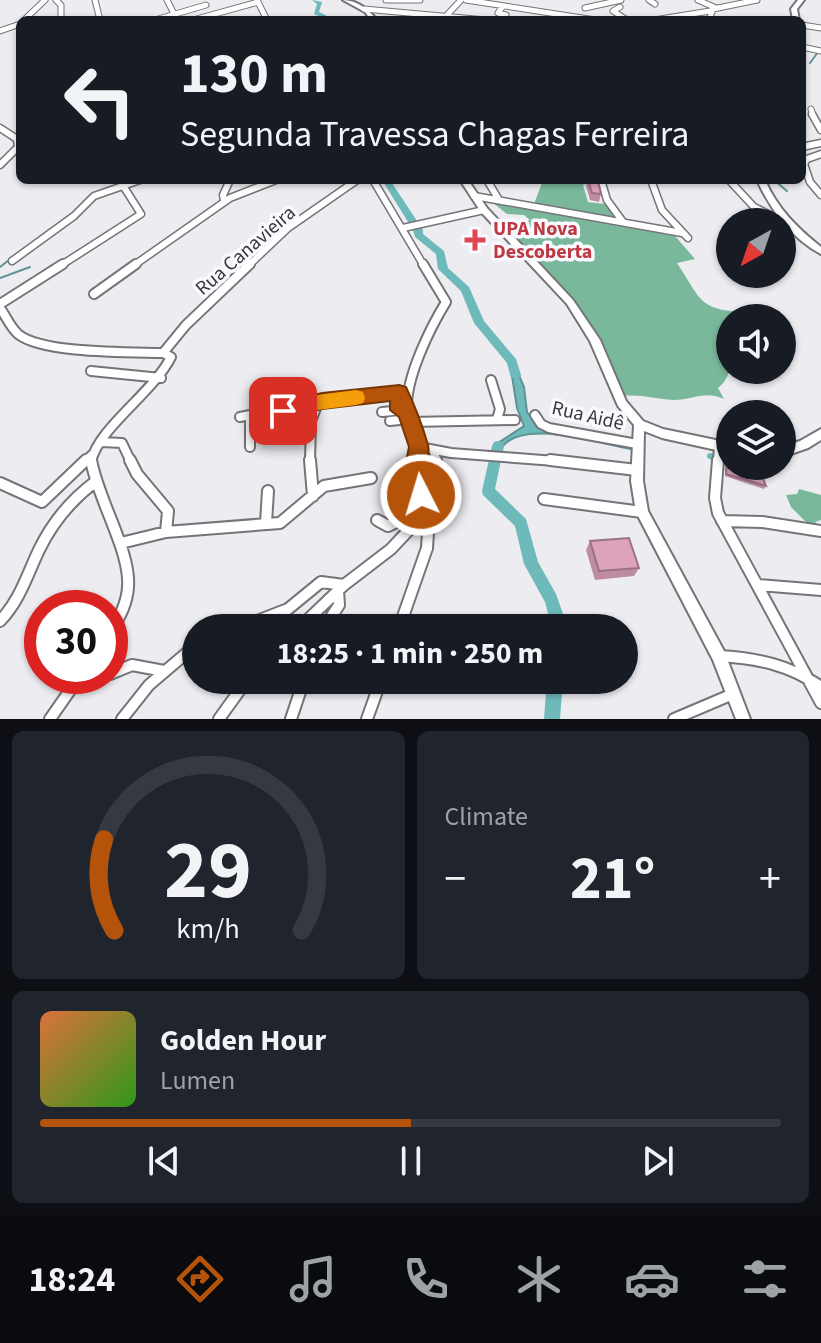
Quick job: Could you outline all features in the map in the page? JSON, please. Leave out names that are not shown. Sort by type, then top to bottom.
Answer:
[{"type":"main road","points":[[346,0],[370,16]]},
{"type":"main road","points":[[466,184],[484,210],[570,302],[595,340],[622,403],[639,424],[662,433],[716,445]]},
{"type":"main road","points":[[763,184],[775,208]]},
{"type":"main road","points":[[796,230],[821,251]]},
{"type":"main road","points":[[639,424],[637,470],[642,512],[719,656],[743,719]]},
{"type":"main road","points":[[796,448],[821,434]]},
{"type":"street","points":[[28,16],[45,0]]},
{"type":"street","points":[[167,0],[174,14]]},
{"type":"street","points":[[386,0],[420,0]]},
{"type":"street","points":[[447,15],[463,0],[578,16]]},
{"type":"street","points":[[585,8],[621,0]]},
{"type":"street","points":[[649,0],[655,4]]},
{"type":"street","points":[[698,0],[713,10]]},
{"type":"street","points":[[678,16],[757,0]]},
{"type":"street","points":[[206,16],[257,1]]},
{"type":"street","points":[[168,16],[205,2],[215,13]]},
{"type":"street","points":[[503,6],[498,13],[506,16]]},
{"type":"street","points":[[620,7],[613,11],[621,16]]},
{"type":"street","points":[[364,9],[455,16]]},
{"type":"street","points":[[711,16],[713,10]]},
{"type":"street","points":[[811,109],[814,122],[821,130]]},
{"type":"street","points":[[0,165],[16,152]]},
{"type":"street","points":[[10,157],[16,156]]},
{"type":"street","points":[[806,170],[810,182],[821,195]]},
{"type":"street","points":[[0,483],[42,502],[93,455],[161,378],[171,357],[163,353],[28,340],[15,332],[0,306],[141,214],[122,184],[94,196],[74,216],[12,261]]},
{"type":"street","points":[[224,201],[229,184]]},
{"type":"street","points":[[94,294],[224,201],[262,184]]},
{"type":"street","name":"Rua Canavieira","points":[[163,353],[186,325],[288,228],[351,184]]},
{"type":"street","points":[[376,184],[405,227],[446,302],[430,327],[409,391],[407,415]]},
{"type":"street","points":[[489,184],[499,200]]},
{"type":"street","points":[[602,184],[607,200],[623,222]]},
{"type":"street","points":[[474,196],[685,235],[662,210],[652,184]]},
{"type":"street","points":[[733,184],[756,208]]},
{"type":"street","points":[[405,227],[484,210]]},
{"type":"street","points":[[91,371],[161,378]]},
{"type":"street","points":[[491,380],[500,409],[497,419]]},
{"type":"street","points":[[250,447],[245,416],[322,401],[399,392],[419,447],[417,462],[428,532],[427,548],[404,614]]},
{"type":"street","points":[[313,496],[309,429],[313,408],[322,401]]},
{"type":"street","points":[[382,412],[515,420]]},
{"type":"street","points":[[390,421],[407,415]]},
{"type":"street","name":"Rua Aidê","points":[[535,415],[541,424],[549,428],[637,444]]},
{"type":"street","points":[[102,442],[122,443],[137,474],[168,511],[166,532]]},
{"type":"street","points":[[419,447],[434,451],[637,470]]},
{"type":"street","points":[[377,520],[388,526],[408,516],[444,514],[434,451]]},
{"type":"street","points":[[93,455],[95,482],[129,568],[128,598]]},
{"type":"street","points":[[121,543],[166,532],[203,531],[287,520],[324,486],[371,478]]},
{"type":"street","points":[[718,480],[715,498],[722,521],[821,703]]},
{"type":"street","points":[[0,621],[22,593],[48,535],[78,495],[95,482]]},
{"type":"street","points":[[266,523],[268,491]]},
{"type":"street","points":[[544,499],[642,512]]},
{"type":"street","points":[[314,614],[391,549],[421,517]]},
{"type":"street","points":[[722,521],[762,522],[821,531]]},
{"type":"street","points":[[275,614],[288,609],[321,582],[341,588]]},
{"type":"street","points":[[758,585],[821,590]]},
{"type":"street","points":[[333,614],[339,605],[341,588]]},
{"type":"street","points":[[122,719],[164,671],[182,656]]},
{"type":"street","points":[[719,656],[765,661],[804,674],[821,687]]},
{"type":"street","points":[[128,667],[164,671]]},
{"type":"street","points":[[50,719],[68,694]]},
{"type":"street","points":[[219,719],[237,694]]},
{"type":"street","points":[[291,719],[299,694]]},
{"type":"street","points":[[367,719],[376,694]]},
{"type":"street","points":[[674,719],[733,694]]},
{"type":"green space","points":[[542,184],[587,184],[583,185],[588,202],[605,204],[615,218],[534,204]]},
{"type":"green space","points":[[493,203],[675,236],[695,259],[677,263],[697,295],[716,308],[716,384],[722,384],[718,388],[724,399],[710,395],[681,400],[622,396],[599,342],[506,232],[520,227],[518,222],[530,220],[524,215],[507,214]]},
{"type":"green space","points":[[799,489],[821,495],[821,520],[815,522],[821,527],[810,526],[791,507],[786,495],[797,494]]},
{"type":"water","points":[[513,361],[524,387],[527,412],[537,425],[630,445],[631,449],[540,433],[522,435],[508,441],[499,452],[492,451],[495,445],[524,426],[517,408],[510,363]]},
{"type":"building","points":[[589,184],[599,184],[601,194],[592,193]]},
{"type":"building","points":[[746,480],[764,480],[766,486]]},
{"type":"building","points":[[629,538],[639,568],[599,571],[590,541]]},
{"type":"waterway","points":[[315,0],[320,3],[316,13],[323,16]]},
{"type":"waterway","points":[[810,63],[818,52]]},
{"type":"waterway","points":[[389,184],[418,230],[418,235],[441,253],[443,269],[465,289],[479,323],[512,362],[515,375]]},
{"type":"waterway","points":[[779,184],[787,191]]},
{"type":"waterway","points":[[0,267],[9,260]]},
{"type":"waterway","points":[[0,278],[30,267]]},
{"type":"waterway","points":[[498,446],[488,491],[521,523],[531,564],[551,599],[556,614]]},
{"type":"waterway","points":[[710,456],[716,457]]},
{"type":"waterway","points":[[552,719],[554,694]]},
{"type":"slow traffic","points":[[310,404],[356,398]]},
{"type":"place","name":"UPA Nova Descoberta","points":[[475,240]]},
{"type":"route","points":[[283,411],[322,401],[399,392],[400,410],[408,409],[412,433],[419,447],[417,462],[421,495]]}]
